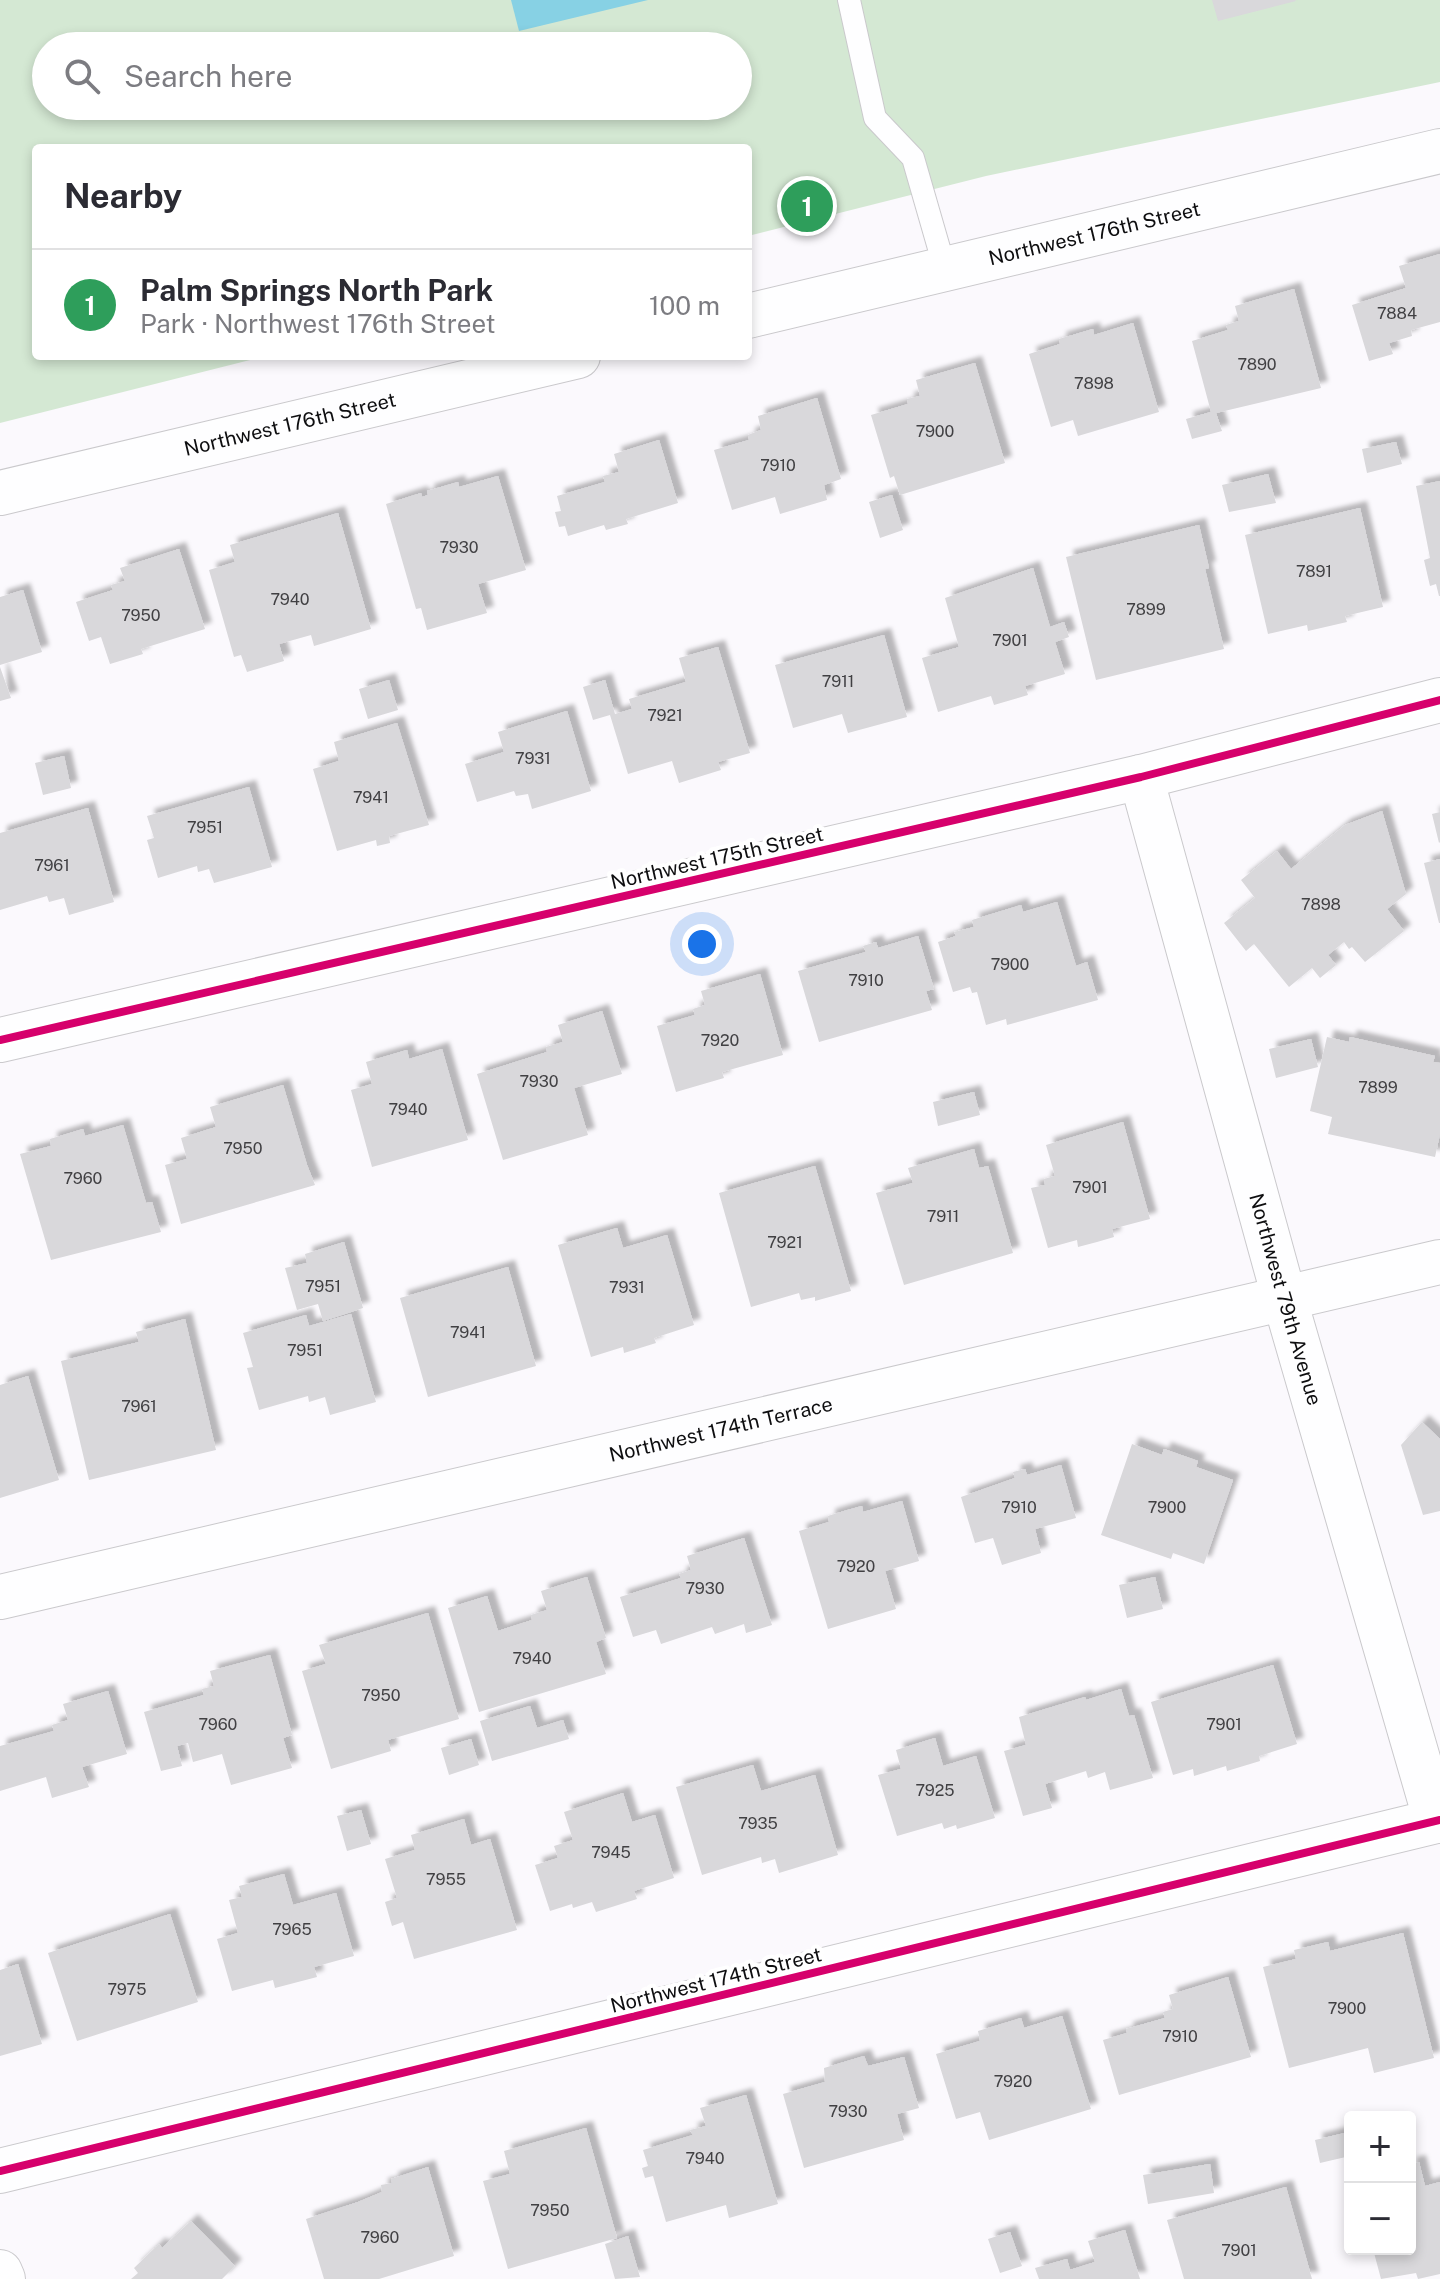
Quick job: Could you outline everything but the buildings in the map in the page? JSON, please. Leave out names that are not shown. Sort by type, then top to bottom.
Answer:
[{"type":"street","name":"Northwest 176th Street","points":[[752,315],[1440,151]]},
{"type":"street","name":"Northwest 176th Street","points":[[0,493],[561,360]]},
{"type":"street","name":"Northwest 175th Street","points":[[0,1040],[1141,777],[1440,700]]},
{"type":"street","name":"Northwest 79th Avenue","points":[[1141,777],[1284,1297],[1438,1821]]},
{"type":"street","name":"Northwest 174th Terrace","points":[[0,1597],[1440,1262]]},
{"type":"street","name":"Northwest 174th Street","points":[[0,2171],[1438,1821]]},
{"type":"street","points":[[0,2272],[3,2279]]},
{"type":"lane","points":[[849,0],[875,118],[913,158],[945,269]]},
{"type":"green space","points":[[0,0],[1440,0],[1440,82],[986,176],[752,235],[752,144],[32,144],[32,360],[250,360],[0,423]]},
{"type":"water","points":[[511,0],[648,0],[519,31]]},
{"type":"cycle path","points":[[0,1040],[1141,777],[1440,700]]},
{"type":"cycle path","points":[[0,2171],[1440,1820]]},
{"type":"place","name":"Palm Springs North Park","points":[[807,206]]}]
